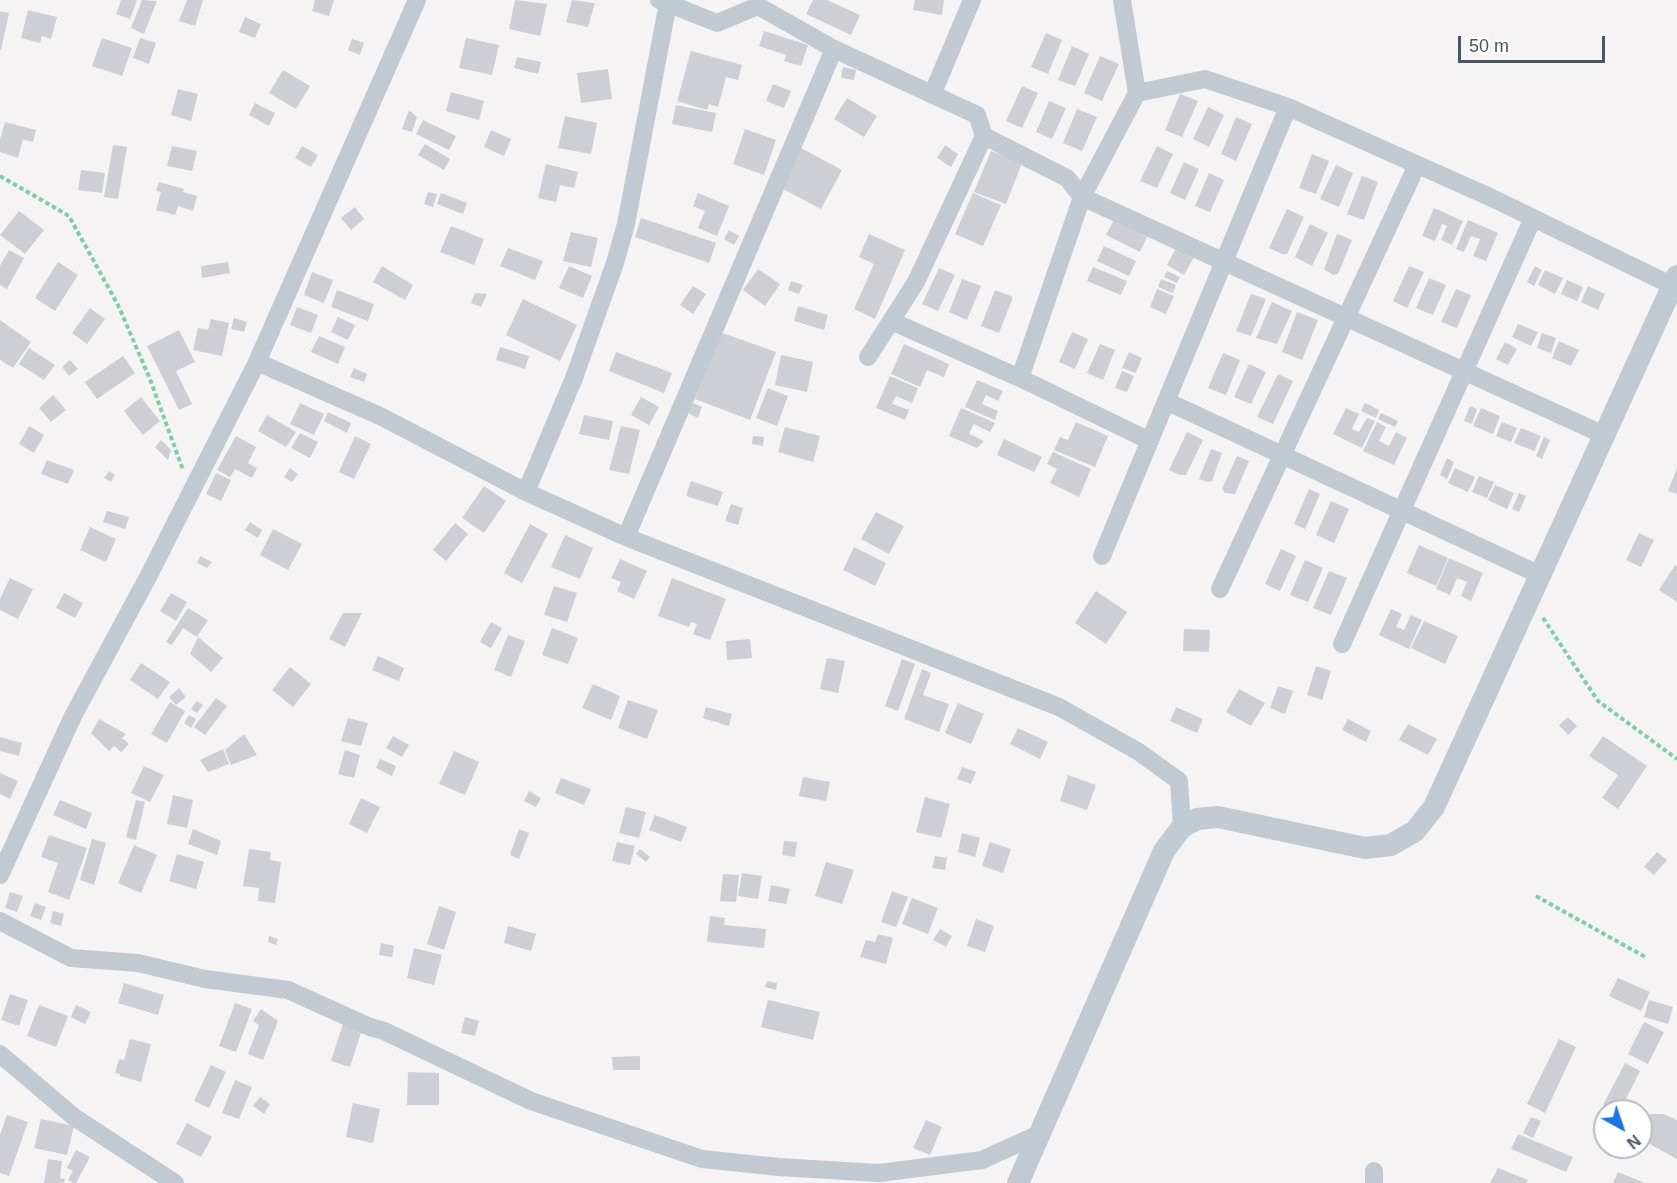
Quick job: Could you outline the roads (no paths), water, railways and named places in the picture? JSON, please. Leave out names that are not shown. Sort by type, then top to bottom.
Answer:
[{"type":"street","points":[[0,875],[73,716],[148,577],[257,363],[417,0]]},
{"type":"street","points":[[932,95],[972,0]]},
{"type":"street","points":[[1020,378],[1082,197],[1137,93],[1122,0]]},
{"type":"street","points":[[526,492],[574,378],[615,263],[626,224],[663,2],[717,23],[758,6],[834,49],[977,115],[984,136],[916,282],[868,357]]},
{"type":"street","points":[[626,537],[834,49]]},
{"type":"street","points":[[1018,1183],[1164,851],[1182,827],[1197,819],[1218,817],[1365,849],[1391,846],[1415,831],[1434,807],[1675,283],[1288,107],[1204,78],[1137,93]]},
{"type":"street","points":[[1102,556],[1288,107]]},
{"type":"street","points":[[984,136],[1067,178],[1082,197],[1604,435]]},
{"type":"street","points":[[1220,589],[1417,165]]},
{"type":"street","points":[[1342,644],[1533,218]]},
{"type":"street","points":[[891,321],[1020,378],[1150,441]]},
{"type":"street","points":[[257,363],[380,416],[526,492],[626,537],[1059,707],[1138,752],[1179,781],[1182,827]]},
{"type":"street","points":[[1166,401],[1540,575]]},
{"type":"street","points":[[0,921],[71,958],[138,963],[205,979],[288,990],[370,1027],[384,1031],[531,1101],[702,1159],[779,1167],[879,1173],[982,1160],[1039,1134]]},
{"type":"street","points":[[0,1054],[74,1117],[176,1183]]}]
